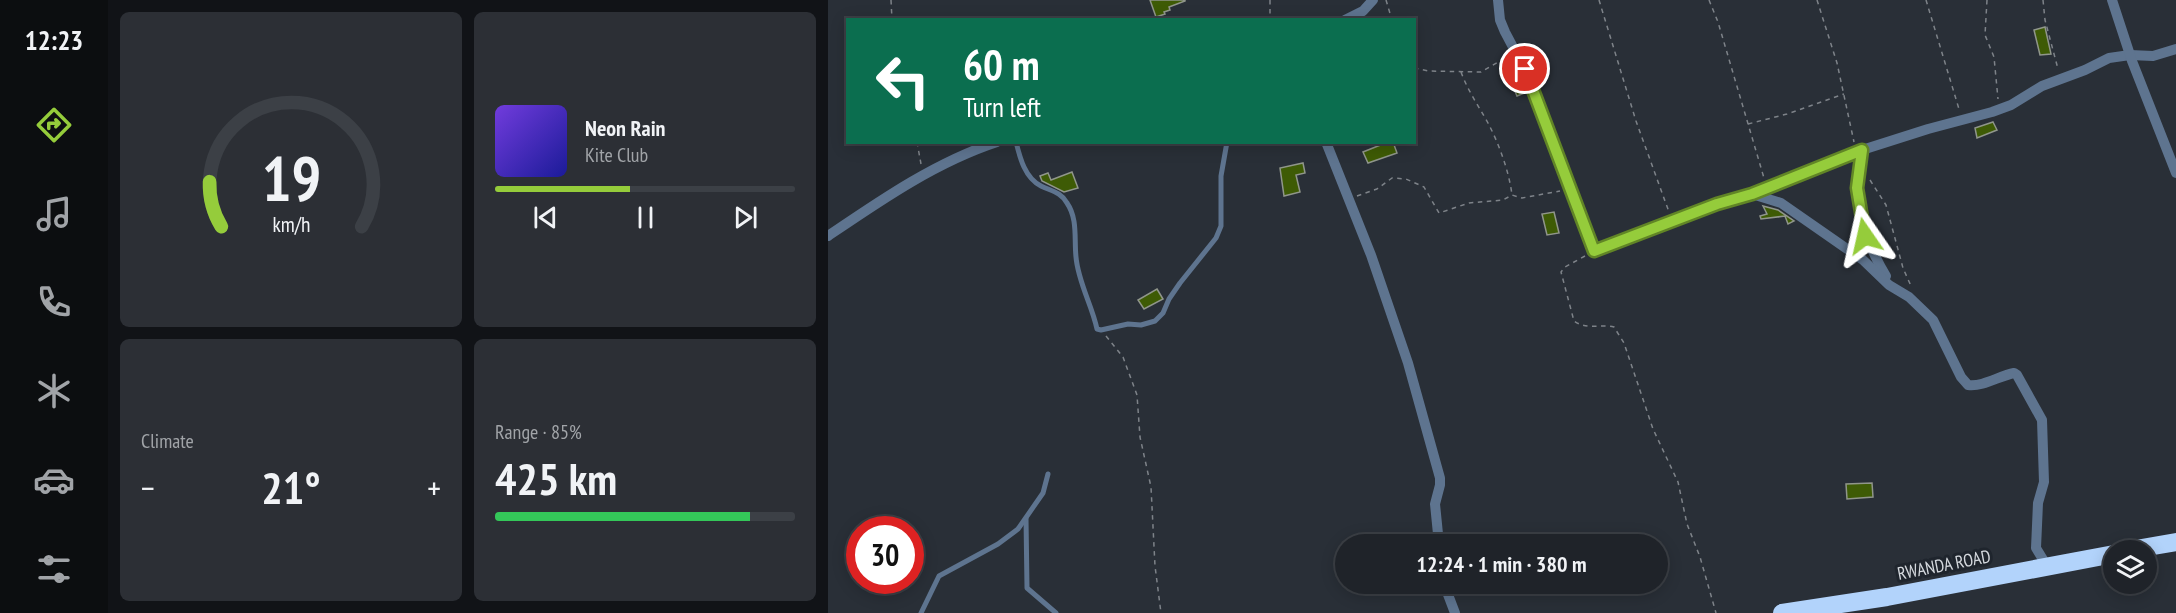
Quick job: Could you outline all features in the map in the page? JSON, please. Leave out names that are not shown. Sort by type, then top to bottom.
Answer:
[{"type":"highway","points":[[2157,545],[2176,542]]},
{"type":"highway","name":"RWANDA ROAD","points":[[1782,613],[1887,597],[2103,556]]},
{"type":"street","points":[[1349,18],[1363,11],[1373,0]]},
{"type":"street","points":[[1498,0],[1500,21],[1532,83],[1594,251],[1717,204],[1752,194],[1859,151],[2005,107],[2042,86],[2109,58],[2161,55],[2176,49]]},
{"type":"street","points":[[2112,0],[2130,55],[2176,173]]},
{"type":"street","points":[[828,236],[920,177],[959,157],[992,144]]},
{"type":"street","points":[[1327,144],[1379,276],[1432,443],[1440,485],[1435,504],[1438,534]]},
{"type":"street","points":[[1859,151],[1857,188],[1861,220],[1873,255],[1892,287]]},
{"type":"street","points":[[1752,194],[1781,203],[1863,260],[1892,287],[1910,297],[1933,320],[1966,384],[1977,386],[2015,373],[2040,416],[2044,482],[2038,503],[2036,548],[2047,566]]},
{"type":"street","points":[[1448,594],[1455,613]]},
{"type":"lane","points":[[1017,144],[1031,179],[1061,195],[1072,212],[1076,230],[1076,259],[1097,329],[1101,330],[1155,321],[1163,313],[1174,291],[1216,238],[1221,226],[1221,176],[1227,144]]},
{"type":"lane","points":[[921,613],[939,576],[1010,536],[1043,493],[1048,474]]},
{"type":"lane","points":[[1026,517],[1027,588],[1056,613]]},
{"type":"path","points":[[891,0],[892,18]]},
{"type":"path","points":[[1270,0],[1270,18]]},
{"type":"path","points":[[1386,0],[1391,18]]},
{"type":"path","points":[[1599,0],[1636,121],[1672,222]]},
{"type":"path","points":[[1709,0],[1718,22],[1767,188]]},
{"type":"path","points":[[1817,0],[1845,93],[1859,151]]},
{"type":"path","points":[[1926,0],[1964,121]]},
{"type":"path","points":[[1987,0],[1985,35],[1994,57],[1997,96],[2005,107]]},
{"type":"path","points":[[2043,0],[2045,20],[2060,79]]},
{"type":"path","points":[[1416,68],[1429,71],[1481,72],[1515,51]]},
{"type":"path","points":[[1461,72],[1498,146],[1512,195]]},
{"type":"path","points":[[1747,124],[1787,114],[1845,93]]},
{"type":"path","points":[[917,144],[921,164],[920,177]]},
{"type":"path","points":[[1868,177],[1886,205],[1903,268],[1912,288]]},
{"type":"path","points":[[1347,199],[1377,189],[1392,178],[1406,179],[1424,187],[1439,213],[1469,203],[1503,200],[1512,195],[1522,198],[1569,188]]},
{"type":"path","points":[[1594,251],[1562,270],[1574,321],[1585,327],[1607,325],[1614,327],[1624,343],[1653,429],[1678,482],[1687,524],[1700,557],[1716,613]]},
{"type":"path","points":[[1101,330],[1124,357],[1137,395],[1140,437],[1151,487],[1155,566],[1161,613]]},
{"type":"building","points":[[1150,0],[1185,1],[1169,7],[1170,10],[1164,12],[1165,14],[1156,17]]},
{"type":"building","points":[[2045,27],[2051,54],[2040,55],[2034,30]]},
{"type":"building","points":[[1517,71],[1527,92],[1517,96],[1508,75]]},
{"type":"building","points":[[1993,122],[1997,130],[1977,138],[1975,128]]},
{"type":"building","points":[[1383,144],[1394,144],[1397,153],[1368,163],[1363,152]]},
{"type":"building","points":[[1303,163],[1305,173],[1296,175],[1300,192],[1284,196],[1280,168]]},
{"type":"building","points":[[1072,172],[1078,188],[1064,192],[1042,181],[1040,176],[1048,173],[1051,180]]},
{"type":"building","points":[[1763,206],[1778,210],[1794,221],[1788,224],[1785,216],[1761,219],[1760,216],[1767,214]]},
{"type":"building","points":[[1554,212],[1559,233],[1547,235],[1542,214]]},
{"type":"building","points":[[1157,289],[1163,299],[1144,309],[1138,300]]},
{"type":"building","points":[[1872,483],[1873,497],[1847,499],[1846,484]]},
{"type":"route","points":[[1525,69],[1589,244],[1594,251],[1717,204],[1752,194],[1862,150],[1858,165],[1857,188],[1865,236]]}]
